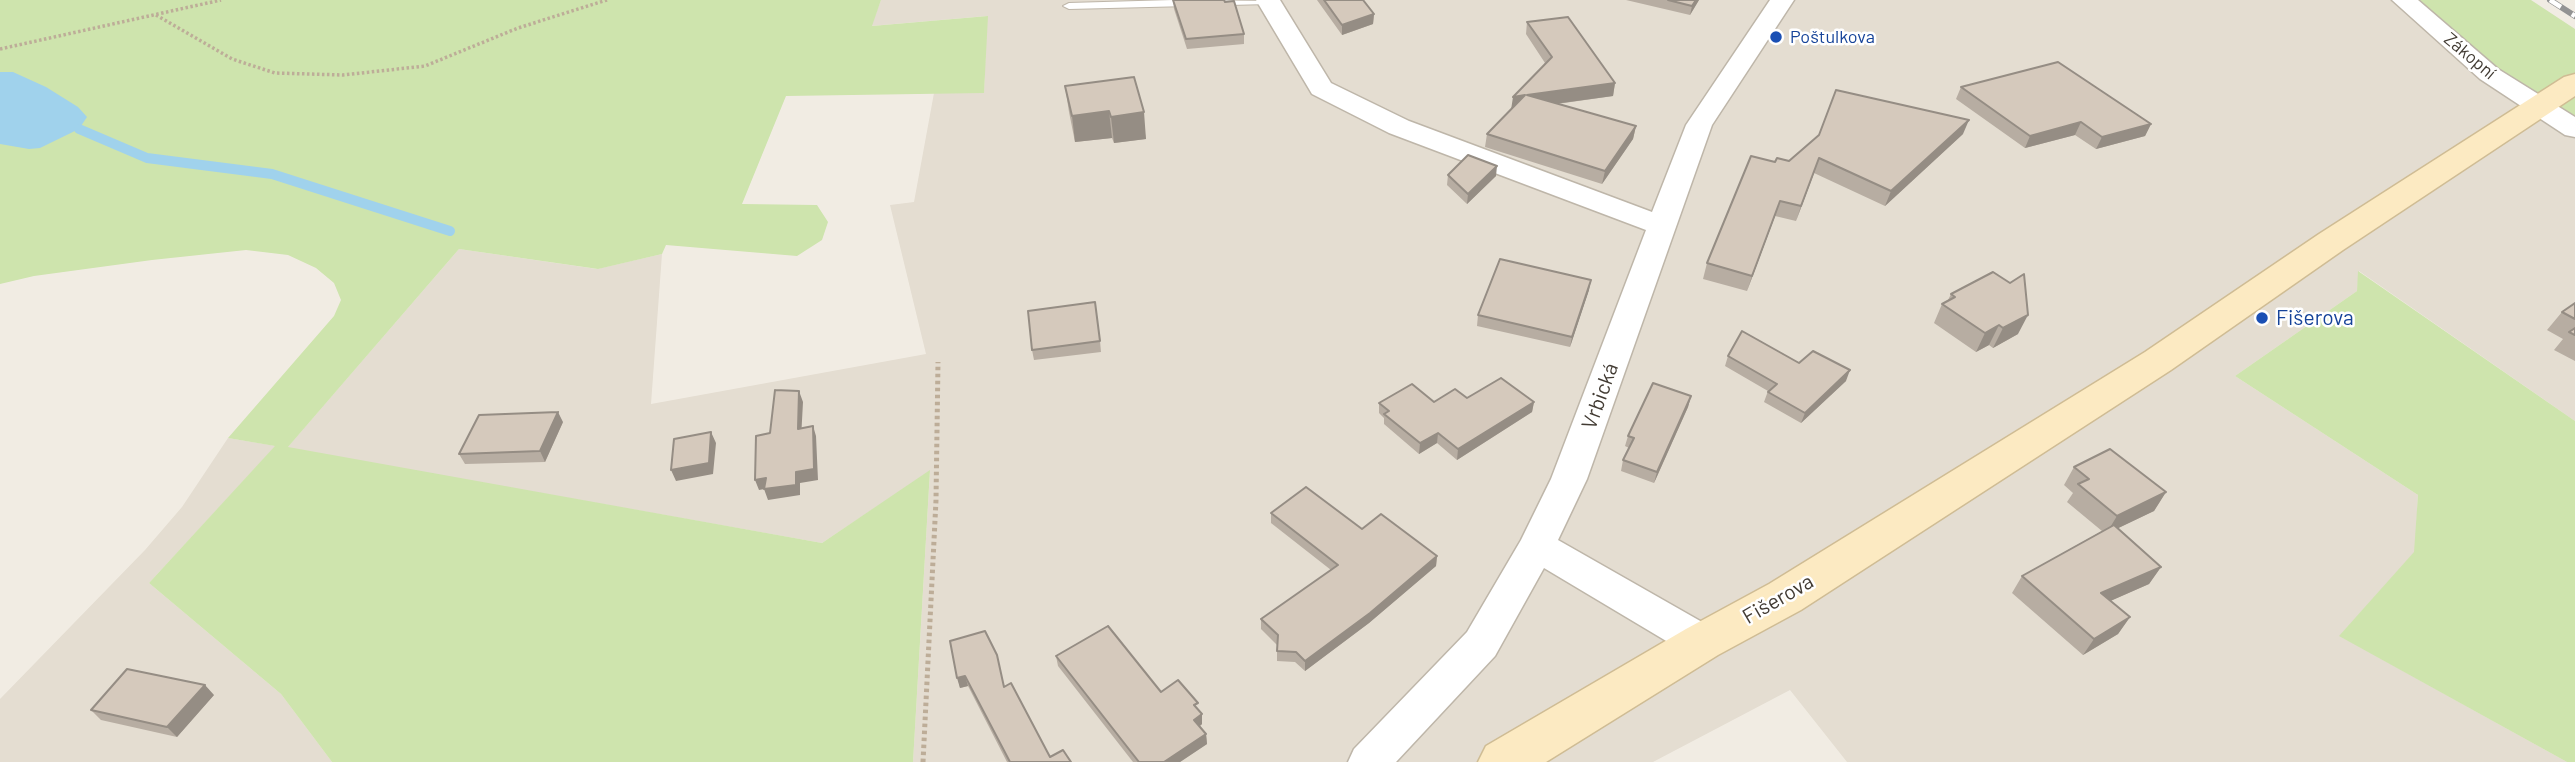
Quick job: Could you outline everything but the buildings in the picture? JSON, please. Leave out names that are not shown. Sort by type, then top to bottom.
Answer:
[{"type":"street","points":[[1268,0],[1321,88],[1399,127],[1662,226]]},
{"type":"street","name":"Vrbická","points":[[1369,762],[1481,644],[1537,545],[1569,479],[1699,125],[1783,0]]},
{"type":"street","name":"Zákopní","points":[[2404,0],[2489,74],[2554,97]]},
{"type":"street","points":[[2554,97],[2575,129]]},
{"type":"street","name":"Fišerova","points":[[1503,762],[1702,642],[1784,597],[2158,361],[2331,242],[2554,97]]},
{"type":"street","points":[[1537,545],[1702,642]]},
{"type":"lane","points":[[1069,6],[1268,0]]},
{"type":"path","points":[[0,49],[221,0]]},
{"type":"path","points":[[156,15],[232,59],[275,73],[344,75],[425,66],[518,28],[607,0]]},
{"type":"path","points":[[923,762],[936,500],[938,362]]},
{"type":"shaded area","points":[[881,0],[2410,0],[2575,121],[2575,421],[2359,271],[2357,291],[2235,376],[2418,495],[2415,552],[2340,636],[2567,762],[1847,762],[1790,690],[1653,762],[913,762],[930,471],[822,543],[287,448],[459,249],[597,269],[662,254],[651,404],[926,354],[890,205],[914,202],[934,93],[984,92],[987,16],[871,26]]},
{"type":"shaded area","points":[[228,438],[276,446],[149,583],[281,694],[332,762],[0,762],[0,699],[145,550],[182,507]]},
{"type":"green space","points":[[0,0],[881,0],[872,26],[988,16],[984,93],[786,96],[742,204],[817,205],[828,222],[822,240],[797,256],[666,245],[662,254],[598,269],[459,249],[288,447],[822,543],[930,470],[913,762],[332,762],[281,694],[149,583],[275,446],[228,438],[334,316],[341,300],[334,283],[316,268],[288,255],[246,250],[34,276],[0,284]]},
{"type":"green space","points":[[2410,0],[2531,0],[2575,29],[2575,121],[2522,90]]},
{"type":"green space","points":[[2358,271],[2575,421],[2575,762],[2567,762],[2339,636],[2414,552],[2418,495],[2235,376],[2357,291]]},
{"type":"water","points":[[0,72],[13,72],[46,87],[78,107],[87,117],[79,129],[40,148],[0,144]]},
{"type":"waterway","points":[[79,129],[147,158],[272,174],[450,231]]},
{"type":"railway","points":[[2550,0],[2575,16]]},
{"type":"place","name":"Poštulkova","points":[[1776,37]]},
{"type":"place","name":"Fišerova","points":[[2262,318]]}]
